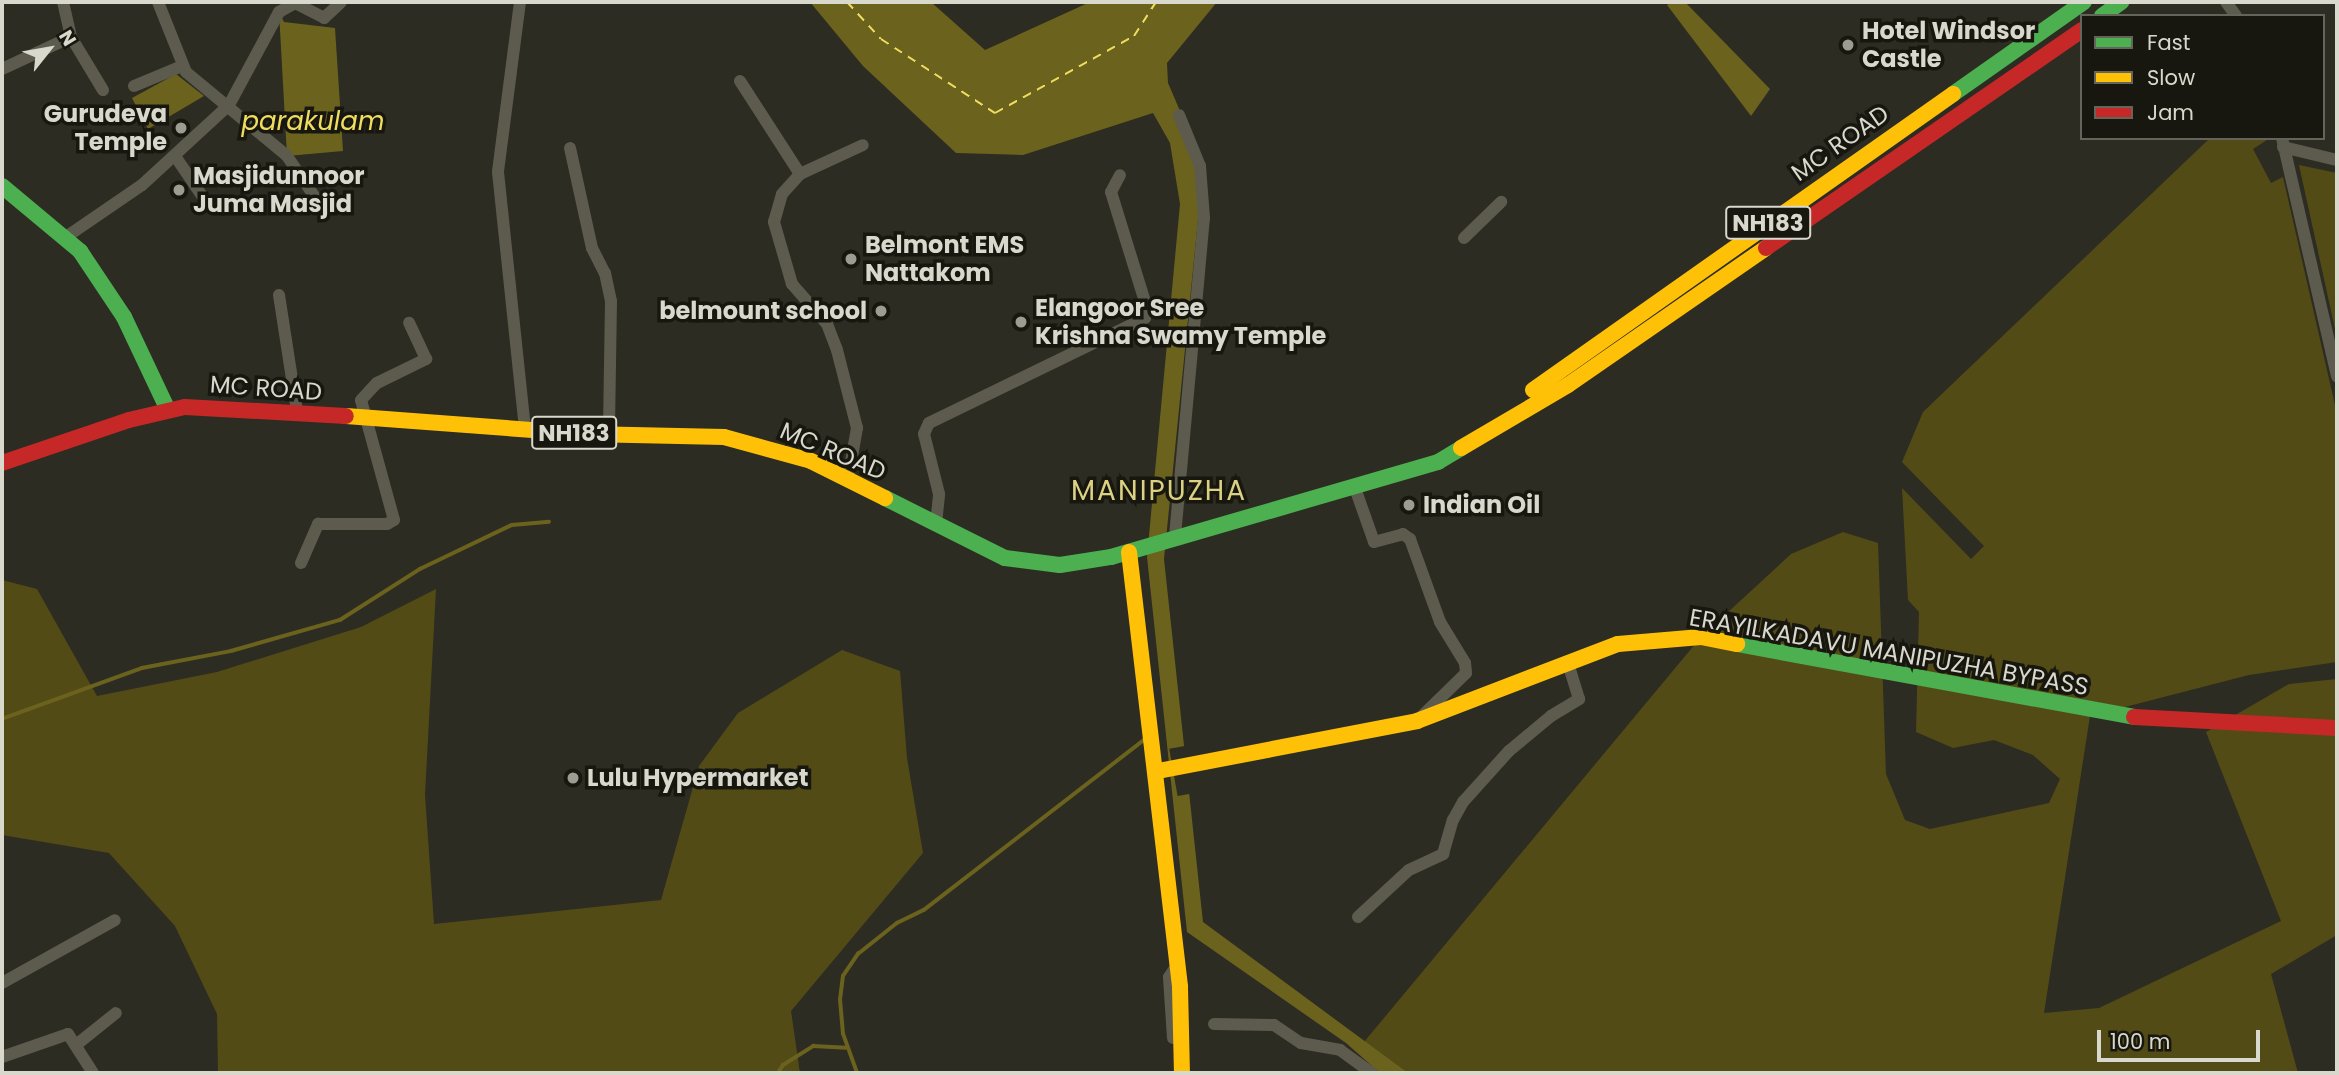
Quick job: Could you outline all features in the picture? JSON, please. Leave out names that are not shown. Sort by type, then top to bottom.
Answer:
[{"type":"main road","name":"MC ROAD","points":[[1457,451],[1542,383],[1922,113],[2084,2]]},
{"type":"main road","points":[[2105,14],[2121,2]]},
{"type":"main road","name":"MC ROAD","points":[[2,463],[168,410],[231,407],[609,435],[724,437],[800,457],[992,552],[1033,564],[1082,562],[1129,552],[1168,538],[1414,472],[1457,451],[1568,384],[2080,31]]},
{"type":"main road","points":[[1922,113],[1937,131]]},
{"type":"main road","points":[[2,186],[66,237],[124,317],[168,410]]},
{"type":"main road","points":[[1129,552],[1158,771],[1180,987],[1182,1073]]},
{"type":"main road","name":"ERAYILKADAVU MANIPUZHA BYPASS","points":[[1158,771],[1417,721],[1618,644],[1701,637],[2122,716],[2337,728]]},
{"type":"street","points":[[63,2],[71,37],[103,90]]},
{"type":"street","points":[[158,2],[182,66],[287,156],[319,203]]},
{"type":"street","points":[[66,237],[127,197],[229,105],[279,12],[287,4],[295,3],[324,18],[341,2]]},
{"type":"street","points":[[520,2],[498,163],[525,429]]},
{"type":"street","points":[[2,69],[71,37]]},
{"type":"street","points":[[134,86],[182,66]]},
{"type":"street","points":[[740,81],[800,174]]},
{"type":"street","points":[[1168,538],[1204,218],[1200,166],[1179,114]]},
{"type":"street","points":[[2283,143],[2337,160]]},
{"type":"street","points":[[2283,143],[2337,377]]},
{"type":"street","points":[[848,479],[857,428],[837,350],[827,324],[792,284],[774,222],[782,194],[800,174],[863,145]]},
{"type":"street","points":[[569,148],[592,248],[605,273],[611,301],[609,435]]},
{"type":"street","points":[[175,156],[207,203]]},
{"type":"street","points":[[936,524],[939,494],[924,434],[929,423],[1145,318],[1146,305],[1111,192],[1120,174]]},
{"type":"street","points":[[1464,238],[1501,202]]},
{"type":"street","points":[[279,295],[297,411]]},
{"type":"street","points":[[301,564],[318,524],[387,524],[394,520],[361,400],[367,391],[426,359],[409,323]]},
{"type":"street","points":[[1355,488],[1374,542],[1403,534],[1410,539],[1440,622],[1467,668],[1417,721]]},
{"type":"street","points":[[1359,917],[1409,870],[1443,855],[1453,820],[1463,802],[1509,751],[1579,699],[1568,663]]},
{"type":"street","points":[[2,983],[115,920]]},
{"type":"street","points":[[1175,1073],[1169,977],[1177,965]]},
{"type":"street","points":[[76,1045],[117,1013]]},
{"type":"street","points":[[1214,1024],[1274,1025],[1301,1044],[1339,1050],[1372,1073]]},
{"type":"street","points":[[2,1057],[68,1034],[93,1073]]},
{"type":"shaded area","points":[[2208,140],[2267,140],[2253,149],[2271,183],[2283,177],[2337,414],[2337,662],[2249,675],[2090,716],[2044,1013],[2099,1008],[2281,921],[2206,732],[2289,684],[2337,679],[2337,935],[2271,974],[2298,1073],[1404,1073],[1364,1042],[1701,637],[1791,554],[1843,532],[1878,543],[1886,774],[1905,820],[1930,829],[2049,803],[2060,779],[2033,755],[1994,740],[1953,748],[1916,732],[1919,612],[1908,600],[1902,488],[1971,559],[1984,546],[1902,462],[1923,412]]},
{"type":"shaded area","points":[[2299,165],[2337,173],[2337,338]]},
{"type":"shaded area","points":[[2,580],[37,589],[97,696],[217,672],[361,627],[436,589],[425,795],[434,924],[661,900],[699,766],[738,713],[842,650],[900,671],[907,758],[923,853],[791,1011],[800,1073],[218,1073],[217,1014],[175,926],[109,853],[2,835]]},
{"type":"water","points":[[810,2],[931,2],[985,50],[1090,2],[1217,2],[1167,63],[1168,83],[1196,148],[1202,180],[1164,559],[1203,922],[1408,1073],[1380,1073],[1346,1043],[1187,932],[1147,557],[1180,204],[1170,143],[1153,113],[1023,155],[956,153],[863,66]]},
{"type":"water","points":[[1672,2],[1685,2],[1770,89],[1751,116],[1667,5]]},
{"type":"water","name":"parakulam","points":[[279,12],[284,22],[335,28],[343,151],[287,156]]},
{"type":"water","name":"parakulam","points":[[176,74],[204,96],[148,129],[132,98]]},
{"type":"pier","points":[[1185,746],[1193,793],[1178,796],[1169,749]]},
{"type":"waterway","points":[[2,719],[142,668],[231,651],[340,620],[420,569],[512,525],[549,522]]},
{"type":"waterway","points":[[857,1073],[843,1034],[840,1000],[843,976],[858,954],[897,923],[924,910],[1144,740]]},
{"type":"waterway","points":[[778,1073],[783,1065],[813,1046],[846,1048]]},
{"type":"ferry route","points":[[847,2],[881,39],[995,113],[1134,36],[1156,2]]},
{"type":"traffic: fast","points":[[1953,94],[2084,2]]},
{"type":"traffic: fast","points":[[2105,14],[2121,2]]},
{"type":"traffic: fast","points":[[2,186],[80,251],[124,317],[168,410]]},
{"type":"traffic: fast","points":[[885,498],[1005,558],[1060,565],[1111,557],[1438,462],[1461,448]]},
{"type":"traffic: fast","points":[[1737,644],[2134,717]]},
{"type":"traffic: slow","points":[[1533,390],[1953,94]]},
{"type":"traffic: slow","points":[[1461,448],[1568,385],[1766,248]]},
{"type":"traffic: slow","points":[[346,416],[587,434],[724,437],[811,461],[885,498]]},
{"type":"traffic: slow","points":[[1129,552],[1180,987],[1182,1073]]},
{"type":"traffic: slow","points":[[1158,771],[1417,721],[1618,644],[1701,637],[1737,644]]},
{"type":"traffic: jam","points":[[1766,248],[2080,31]]},
{"type":"traffic: jam","points":[[2,463],[129,420],[185,407],[346,416]]},
{"type":"traffic: jam","points":[[2134,717],[2337,728]]},
{"type":"place","name":"Hotel Windsor Castle","points":[[1848,45]]},
{"type":"place","name":"Gurudeva Temple","points":[[181,128]]},
{"type":"place","name":"Masjidunnoor Juma Masjid","points":[[179,190]]},
{"type":"place","name":"Belmont EMS Nattakom","points":[[851,259]]},
{"type":"place","name":"belmount school","points":[[881,311]]},
{"type":"place","name":"Elangoor Sree Krishna Swamy Temple","points":[[1021,322]]},
{"type":"place","name":"Indian Oil","points":[[1409,505]]},
{"type":"place","name":"Lulu Hypermarket","points":[[573,778]]},
{"type":"district","name":"MANIPUZHA","points":[[1159,491]]}]
